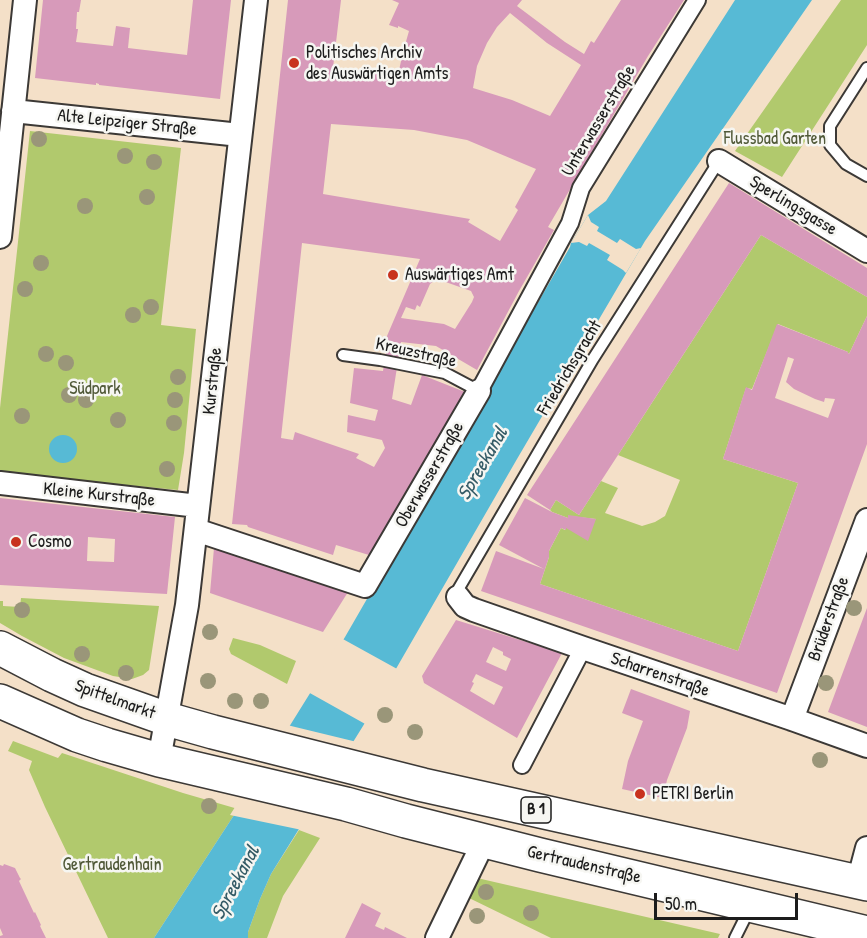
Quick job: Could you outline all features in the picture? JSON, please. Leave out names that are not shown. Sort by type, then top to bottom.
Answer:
[{"type":"main road","name":"Spittelmarkt","points":[[0,648],[85,690],[167,719],[236,738],[423,785],[862,883]]},
{"type":"main road","name":"B 1","points":[[0,701],[77,735],[159,760]]},
{"type":"main road","name":"Gertraudenstraße","points":[[159,760],[867,933]]},
{"type":"street","points":[[0,237],[25,0]]},
{"type":"street","name":"Kurstraße","points":[[159,760],[187,605],[256,0]]},
{"type":"street","name":"Unterwasserstraße","points":[[494,363],[570,223],[580,188],[697,0]]},
{"type":"street","name":"Alte Leipziger Straße","points":[[13,111],[240,135]]},
{"type":"street","name":"Sperlingsgasse","points":[[719,161],[867,251]]},
{"type":"street","name":"Oberwasserstraße","points":[[196,530],[364,586],[494,363]]},
{"type":"street","name":"Kleine Kurstraße","points":[[0,483],[198,506]]},
{"type":"street","name":"Brüderstraße","points":[[792,719],[867,520]]},
{"type":"street","name":"Scharrenstraße","points":[[458,597],[465,606],[474,610],[867,746]]},
{"type":"street","points":[[522,765],[583,648]]},
{"type":"street","points":[[437,938],[484,841]]},
{"type":"street","points":[[862,883],[867,848]]},
{"type":"lane","points":[[867,68],[830,126],[830,145],[846,164],[867,176]]},
{"type":"lane","name":"Friedrichsgracht","points":[[458,597],[459,588],[594,359],[719,161]]},
{"type":"lane","name":"Kreuzstraße","points":[[343,355],[446,373],[479,391]]},
{"type":"lane","points":[[735,938],[751,905]]},
{"type":"green space","name":"Flussbad Garten","points":[[841,0],[867,0],[867,45],[782,177],[735,151]]},
{"type":"green space","name":"Südpark","points":[[30,131],[181,148],[161,325],[196,329],[184,453],[178,490],[0,473],[0,408]]},
{"type":"green space","points":[[761,235],[867,297],[867,316],[849,354],[778,324],[752,389],[746,388],[723,459],[798,483],[738,651],[540,584],[549,551],[561,528],[565,530],[596,519],[569,516],[568,518],[552,512],[550,510],[556,500],[579,515],[601,481],[618,488],[605,513],[642,526],[665,516],[680,480],[618,455]]},
{"type":"green space","points":[[21,598],[159,606],[149,670],[132,679],[113,676],[64,658],[0,623],[0,601],[3,601],[3,606],[20,607]]},
{"type":"green space","points":[[233,638],[260,645],[296,661],[287,684],[231,654],[229,649]]},
{"type":"green space","name":"Gertraudenhain","points":[[13,741],[58,758],[62,753],[238,809],[154,938],[108,938],[29,770],[32,761],[8,751]]},
{"type":"green space","points":[[299,830],[320,838],[283,896],[267,938],[248,938],[248,932],[271,874]]},
{"type":"green space","points":[[477,878],[720,934],[718,938],[551,938],[467,897]]},
{"type":"water","name":"Spreekanal","points":[[735,0],[812,0],[645,241],[363,726],[271,874],[248,932],[248,938],[154,938],[238,809],[345,637],[588,215],[606,201]]},
{"type":"water","points":[[63,435],[73,439],[77,449],[73,459],[63,463],[53,459],[49,449],[53,439]]},
{"type":"pier","points":[[588,215],[591,222],[599,227],[597,231],[617,243],[620,239],[636,249],[641,248],[626,273],[607,260],[610,255],[589,243],[587,246],[579,242],[571,243]]},
{"type":"pier","points":[[341,638],[399,670],[367,725],[308,692]]},
{"type":"pier","points":[[287,725],[357,742],[302,830],[230,815]]},
{"type":"building","points":[[43,0],[81,0],[79,12],[77,12],[76,42],[113,46],[116,26],[130,28],[128,48],[187,55],[193,0],[231,0],[220,99],[96,83],[96,85],[35,78]]},
{"type":"building","name":"Auswärtiges Amt","points":[[288,0],[341,0],[333,68],[398,75],[409,31],[389,25],[399,3],[392,0],[522,0],[517,6],[584,54],[591,41],[594,43],[621,0],[684,0],[648,56],[548,227],[554,230],[477,370],[436,346],[401,342],[392,399],[411,405],[422,375],[465,392],[369,555],[336,545],[333,555],[247,525],[232,524]],"holes":[[[510,13],[547,43],[581,65],[550,116],[512,100],[473,88],[477,66],[497,27]],[[331,124],[414,130],[467,140],[536,169],[515,207],[518,210],[500,241],[468,222],[470,219],[323,194]],[[302,243],[420,259],[387,336],[383,371],[354,368],[350,403],[378,410],[375,421],[348,415],[347,432],[382,440],[385,448],[374,467],[356,458],[359,454],[295,432],[293,440],[281,438]],[[435,280],[440,280],[471,291],[474,297],[472,302],[455,329],[444,324],[401,318],[406,307],[415,310],[417,305],[420,307],[430,284]]]},
{"type":"building","points":[[729,183],[867,268],[867,297],[761,235],[579,515],[556,500],[550,510],[527,495]]},
{"type":"building","points":[[867,316],[867,444],[777,693],[481,591],[496,551],[544,569],[499,545],[525,498],[568,518],[568,515],[596,519],[588,541],[566,528],[566,530],[561,528],[549,551],[540,584],[738,651],[798,483],[723,459],[746,387],[752,390],[777,324],[849,354]],"holes":[[[788,357],[794,359],[786,382],[794,389],[815,399],[824,402],[825,398],[835,399],[828,418],[775,398]]]},
{"type":"building","points":[[0,498],[175,517],[167,594],[0,585]],"holes":[[[88,537],[115,539],[114,562],[87,561]]]},
{"type":"building","points":[[214,548],[348,592],[323,632],[210,593]]},
{"type":"building","points":[[867,608],[867,727],[828,712]]},
{"type":"building","points":[[456,620],[562,653],[517,738],[424,683],[422,676]],"holes":[[[493,647],[511,659],[506,671],[486,662]],[[476,674],[503,687],[494,705],[470,691]]]},
{"type":"building","points":[[631,689],[690,711],[687,728],[667,780],[663,798],[622,789],[628,761],[643,721],[622,713]]},
{"type":"building","points":[[0,865],[15,868],[46,938],[0,938],[3,935],[0,928]]},
{"type":"building","points":[[362,903],[381,913],[375,926],[384,930],[385,927],[407,938],[345,938]]},
{"type":"place","name":"Politisches Archiv des Auswärtigen Amts","points":[[294,63]]},
{"type":"place","name":"Auswärtiges Amt","points":[[393,275]]},
{"type":"place","name":"Cosmo","points":[[16,542]]},
{"type":"place","name":"PETRI Berlin","points":[[640,794]]}]
